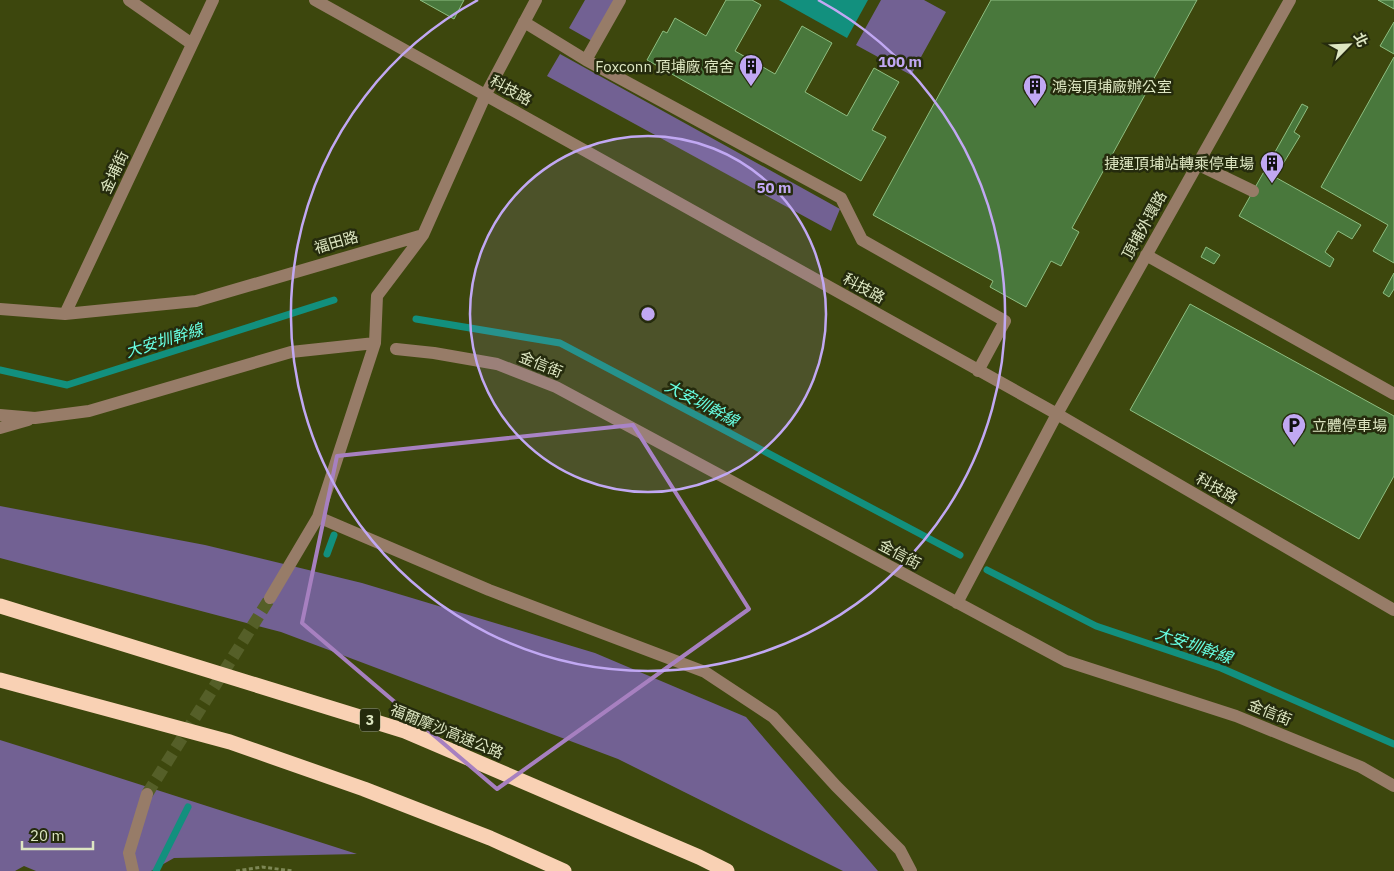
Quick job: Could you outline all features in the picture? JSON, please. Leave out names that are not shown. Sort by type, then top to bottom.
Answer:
[{"type":"highway","name":"福爾摩沙高速公路","points":[[0,606],[405,731],[699,857],[727,871]]},
{"type":"highway","points":[[0,680],[230,742],[400,803],[490,838],[564,871]]},
{"type":"street","points":[[129,0],[192,44]]},
{"type":"street","name":"金埔街","points":[[65,314],[213,0]]},
{"type":"street","name":"科技路","points":[[315,0],[1057,414],[1394,610]]},
{"type":"street","points":[[270,598],[318,517],[375,343],[377,296],[423,235],[486,94],[536,0]]},
{"type":"street","points":[[586,60],[620,0]]},
{"type":"street","name":"頂埔外環路","points":[[957,603],[1057,414],[1290,0]]},
{"type":"street","points":[[524,22],[586,60],[841,198],[862,240],[1005,320],[978,371]]},
{"type":"street","points":[[1197,164],[1253,191]]},
{"type":"street","name":"福田路","points":[[0,309],[65,314],[196,301],[423,235]]},
{"type":"street","points":[[1146,254],[1394,394]]},
{"type":"street","points":[[0,428],[35,418],[89,410],[291,352],[375,343]]},
{"type":"street","name":"金信街","points":[[396,349],[434,353],[497,364],[556,387],[1066,661],[1236,716],[1361,767],[1394,786]]},
{"type":"street","points":[[0,415],[35,418]]},
{"type":"street","points":[[318,517],[489,590],[705,672],[773,716],[836,786],[900,850],[911,871]]},
{"type":"street","points":[[133,871],[129,853],[147,794]]},
{"type":"path","points":[[236,871],[262,867],[293,871]]},
{"type":"highlighted area","points":[[633,425],[749,609],[497,789],[302,623],[337,456]]},
{"type":"shaded area","points":[[585,0],[615,0],[592,41],[569,28]]},
{"type":"shaded area","points":[[881,0],[924,0],[946,12],[911,75],[856,45]]},
{"type":"shaded area","points":[[560,54],[840,209],[831,231],[547,76]]},
{"type":"shaded area","points":[[0,506],[205,545],[362,583],[595,653],[746,717],[878,871],[843,871],[618,759],[281,632],[0,558]]},
{"type":"shaded area","points":[[0,740],[357,854],[174,858],[151,871],[36,871],[24,866],[15,871],[0,871]]},
{"type":"water","points":[[779,0],[868,0],[847,38]]},
{"type":"building","points":[[420,0],[464,0],[454,19]]},
{"type":"building","name":"Foxconn 頂埔廠 宿舍","points":[[726,0],[752,0],[761,5],[735,51],[775,74],[802,26],[832,43],[805,92],[847,116],[874,68],[899,82],[872,130],[886,137],[861,181],[647,60],[663,31],[667,33],[675,18],[706,36]]},
{"type":"building","name":"鴻海頂埔廠辦公室","points":[[991,0],[1197,0],[1072,228],[1079,232],[1061,266],[1051,261],[1026,307],[990,287],[993,281],[873,215]]},
{"type":"building","points":[[1378,0],[1394,0],[1394,9]]},
{"type":"building","points":[[1394,22],[1394,54],[1380,46]]},
{"type":"building","points":[[1394,57],[1394,263],[1373,251],[1388,225],[1321,187]]},
{"type":"building","name":"捷運頂埔站轉乘停車場","points":[[1302,104],[1308,107],[1294,132],[1300,136],[1275,177],[1361,225],[1352,239],[1338,231],[1325,252],[1334,259],[1330,267],[1239,216]]},
{"type":"building","points":[[1206,247],[1220,255],[1214,264],[1201,257]]},
{"type":"building","points":[[1394,273],[1394,289],[1389,297],[1383,293]]},
{"type":"building","name":"立體停車場","points":[[1190,304],[1394,416],[1394,476],[1359,539],[1130,410]]},
{"type":"waterway","name":"大安圳幹線","points":[[0,370],[67,385],[334,300]]},
{"type":"waterway","name":"大安圳幹線","points":[[416,319],[560,343],[960,555]]},
{"type":"waterway","points":[[327,554],[334,535]]},
{"type":"waterway","name":"大安圳幹線","points":[[987,570],[1096,626],[1221,668],[1394,744]]},
{"type":"waterway","points":[[156,871],[188,807]]},
{"type":"tunnel","points":[[147,794],[270,598]]},
{"type":"place","name":"Foxconn 頂埔廠 宿舍","points":[[751,87]]},
{"type":"place","name":"鴻海頂埔廠辦公室","points":[[1035,107]]},
{"type":"place","name":"捷運頂埔站轉乘停車場","points":[[1272,184]]},
{"type":"place","name":"立體停車場","points":[[1294,446]]}]
